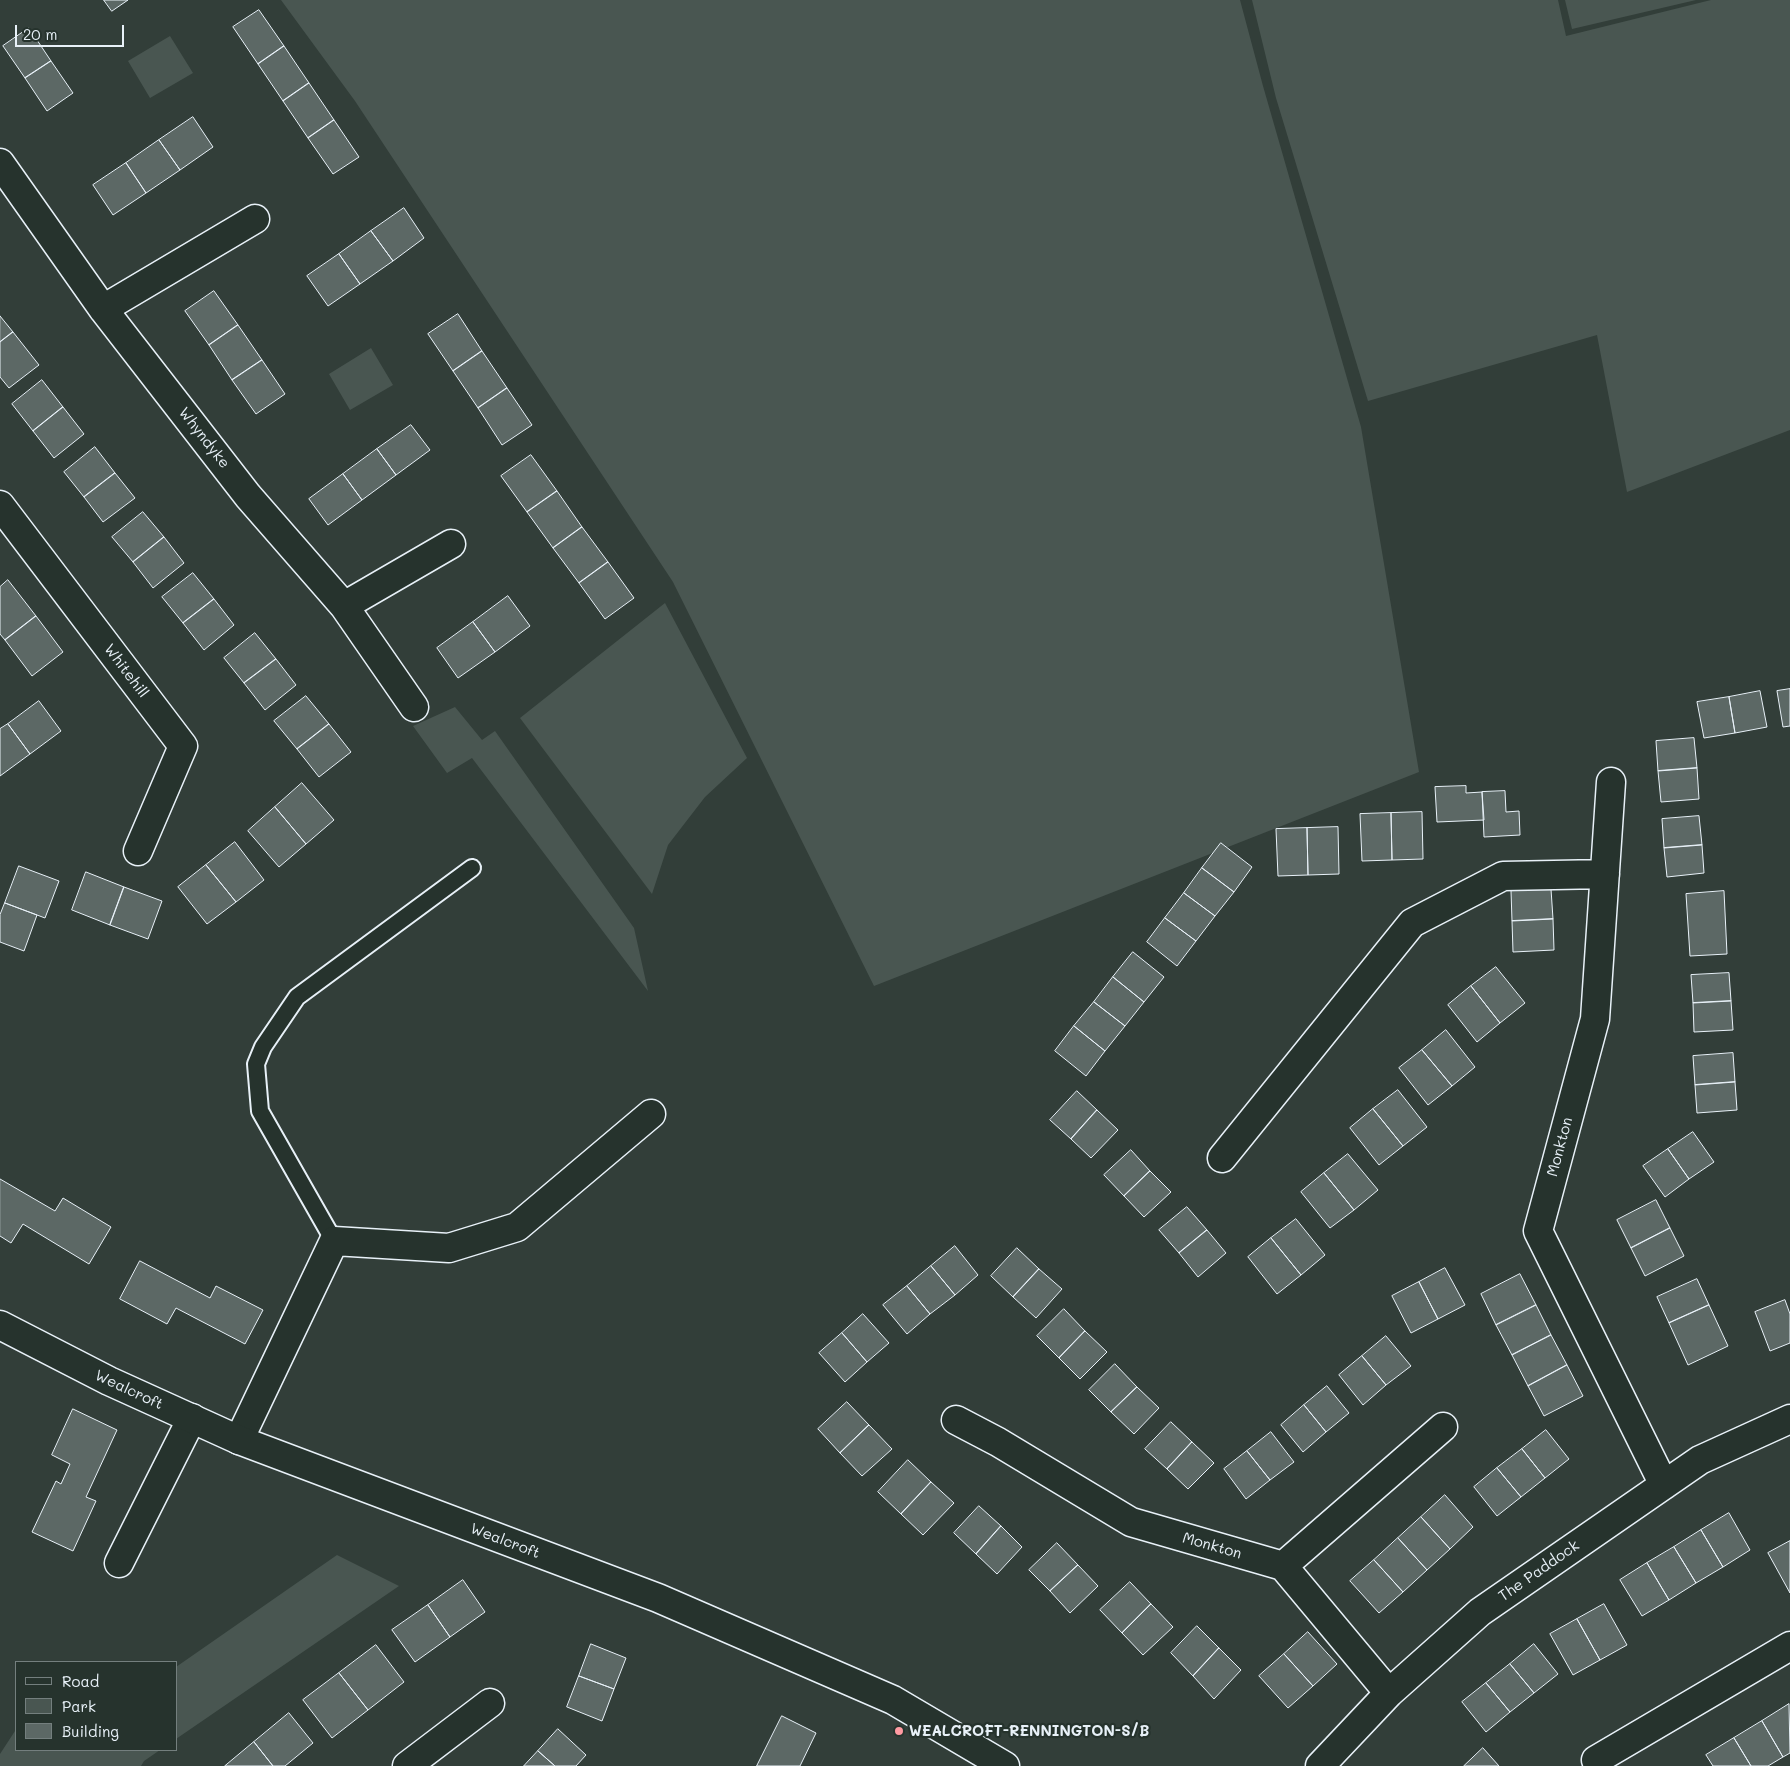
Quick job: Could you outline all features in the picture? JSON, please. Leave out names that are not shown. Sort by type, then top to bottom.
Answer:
[{"type":"street","name":"Whyndyke","points":[[0,163],[103,309],[248,496],[344,606],[414,707]]},
{"type":"street","points":[[103,309],[255,219]]},
{"type":"street","name":"Whitehill","points":[[0,505],[183,746],[138,851]]},
{"type":"street","points":[[344,606],[451,544]]},
{"type":"street","name":"Monkton","points":[[1611,782],[1595,1019],[1538,1231],[1664,1486]]},
{"type":"street","points":[[1222,1158],[1412,923],[1503,876],[1604,874]]},
{"type":"street","points":[[240,1440],[334,1241],[448,1248],[517,1227],[652,1114]]},
{"type":"street","name":"Wealcroft","points":[[0,1325],[109,1382],[240,1440],[658,1598],[893,1700],[1005,1766]]},
{"type":"street","points":[[119,1563],[192,1418]]},
{"type":"street","name":"The Paddock","points":[[1320,1766],[1389,1693],[1480,1612],[1700,1460],[1790,1419]]},
{"type":"street","name":"Monkton","points":[[956,1420],[998,1442],[1131,1522],[1283,1566]]},
{"type":"street","points":[[1389,1693],[1283,1566],[1443,1427]]},
{"type":"street","points":[[1596,1760],[1790,1646]]},
{"type":"street","points":[[408,1766],[490,1703]]},
{"type":"lane","points":[[334,1241],[260,1111],[256,1064],[263,1047],[297,997],[472,868]]},
{"type":"green space","points":[[281,0],[1240,0],[1361,427],[1419,772],[874,986],[673,582],[355,101]]},
{"type":"green space","points":[[1252,0],[1558,0],[1566,36],[1711,0],[1790,0],[1790,430],[1627,492],[1597,335],[1368,401],[1276,98]]},
{"type":"green space","points":[[1565,0],[1696,0],[1572,29]]},
{"type":"green space","points":[[170,36],[193,73],[150,98],[128,61]]},
{"type":"green space","points":[[371,348],[393,385],[350,410],[329,374]]},
{"type":"green space","points":[[665,603],[747,758],[705,797],[668,845],[652,894],[520,718]]},
{"type":"green space","points":[[455,707],[482,740],[495,731],[634,928],[648,991],[472,758],[447,773],[413,726]]},
{"type":"green space","points":[[337,1555],[399,1586],[178,1738],[178,1666]]},
{"type":"green space","points":[[15,1731],[15,1751],[159,1751],[144,1761],[141,1766],[0,1766],[0,1754]]},
{"type":"building","points":[[104,0],[128,0],[112,11]]},
{"type":"building","points":[[259,10],[284,46],[258,64],[233,27]]},
{"type":"building","points":[[29,28],[51,61],[25,78],[3,46]]},
{"type":"building","points":[[284,46],[309,83],[283,101],[258,64]]},
{"type":"building","points":[[51,61],[73,93],[47,111],[25,78]]},
{"type":"building","points":[[309,83],[334,120],[308,138],[283,101]]},
{"type":"building","points":[[193,117],[213,147],[180,170],[159,140]]},
{"type":"building","points":[[334,120],[359,157],[333,174],[308,138]]},
{"type":"building","points":[[159,140],[180,170],[146,193],[126,163]]},
{"type":"building","points":[[126,163],[146,193],[113,215],[93,185]]},
{"type":"building","points":[[404,208],[424,238],[393,261],[371,231]]},
{"type":"building","points":[[371,231],[393,261],[360,284],[339,254]]},
{"type":"building","points":[[339,254],[360,284],[328,306],[307,276]]},
{"type":"building","points":[[214,291],[238,325],[209,345],[185,311]]},
{"type":"building","points":[[458,314],[482,351],[453,371],[428,334]]},
{"type":"building","points":[[0,316],[13,332],[0,342]]},
{"type":"building","points":[[238,325],[262,360],[232,380],[209,345]]},
{"type":"building","points":[[13,332],[39,365],[9,388],[0,377],[0,342]]},
{"type":"building","points":[[482,351],[507,388],[478,408],[453,371]]},
{"type":"building","points":[[262,360],[285,394],[256,414],[232,380]]},
{"type":"building","points":[[42,380],[63,407],[33,431],[12,404]]},
{"type":"building","points":[[507,388],[532,425],[502,445],[478,408]]},
{"type":"building","points":[[63,407],[84,434],[54,458],[33,431]]},
{"type":"building","points":[[411,425],[430,450],[396,475],[377,449]]},
{"type":"building","points":[[95,447],[115,473],[84,497],[64,472]]},
{"type":"building","points":[[377,449],[396,475],[362,500],[343,474]]},
{"type":"building","points":[[531,455],[557,491],[527,512],[501,476]]},
{"type":"building","points":[[115,473],[135,498],[103,522],[84,497]]},
{"type":"building","points":[[343,474],[362,500],[328,525],[309,499]]},
{"type":"building","points":[[557,491],[582,527],[553,548],[527,512]]},
{"type":"building","points":[[143,512],[164,537],[133,562],[112,537]]},
{"type":"building","points":[[582,527],[608,562],[579,583],[553,548]]},
{"type":"building","points":[[164,537],[184,563],[153,588],[133,562]]},
{"type":"building","points":[[608,562],[634,598],[605,619],[579,583]]},
{"type":"building","points":[[193,573],[214,599],[183,623],[162,597]]},
{"type":"building","points":[[8,580],[36,616],[5,640],[0,634],[0,587]]},
{"type":"building","points":[[508,596],[530,626],[495,652],[473,622]]},
{"type":"building","points":[[214,599],[234,625],[204,650],[183,623]]},
{"type":"building","points":[[36,616],[63,652],[32,676],[5,640]]},
{"type":"building","points":[[473,622],[495,652],[458,678],[437,648]]},
{"type":"building","points":[[255,633],[276,659],[244,683],[224,658]]},
{"type":"building","points":[[276,659],[296,685],[265,710],[244,683]]},
{"type":"building","points":[[1790,689],[1790,726],[1783,727],[1777,691]]},
{"type":"building","points":[[1760,691],[1767,727],[1735,733],[1729,697]]},
{"type":"building","points":[[306,696],[329,724],[297,749],[274,721]]},
{"type":"building","points":[[1729,697],[1735,733],[1704,738],[1697,702]]},
{"type":"building","points":[[39,701],[61,731],[30,754],[8,724]]},
{"type":"building","points":[[8,724],[30,754],[0,776],[0,729]]},
{"type":"building","points":[[329,724],[351,752],[319,777],[297,749]]},
{"type":"building","points":[[1694,738],[1697,768],[1658,771],[1656,741]]},
{"type":"building","points":[[1697,768],[1699,799],[1661,802],[1658,771]]},
{"type":"building","points":[[302,783],[334,820],[306,844],[275,807]]},
{"type":"building","points":[[1466,786],[1466,793],[1482,792],[1484,820],[1437,822],[1435,787]]},
{"type":"building","points":[[1505,791],[1506,812],[1519,811],[1520,835],[1484,837],[1482,792]]},
{"type":"building","points":[[275,807],[306,844],[279,867],[248,831]]},
{"type":"building","points":[[1422,812],[1423,859],[1392,860],[1391,813]]},
{"type":"building","points":[[1391,813],[1392,860],[1362,861],[1360,814]]},
{"type":"building","points":[[1699,816],[1702,845],[1664,848],[1662,819]]},
{"type":"building","points":[[1338,827],[1339,874],[1308,875],[1307,828]]},
{"type":"building","points":[[1307,828],[1308,875],[1278,876],[1276,829]]},
{"type":"building","points":[[235,842],[264,880],[236,902],[206,865]]},
{"type":"building","points":[[1221,843],[1252,867],[1234,892],[1202,868]]},
{"type":"building","points":[[1702,845],[1704,873],[1667,877],[1664,848]]},
{"type":"building","points":[[206,865],[236,902],[207,924],[178,887]]},
{"type":"building","points":[[19,866],[59,881],[45,918],[5,903]]},
{"type":"building","points":[[1202,868],[1234,892],[1215,916],[1184,893]]},
{"type":"building","points":[[86,872],[124,887],[110,925],[72,910]]},
{"type":"building","points":[[124,887],[162,901],[148,939],[110,925]]},
{"type":"building","points":[[1551,889],[1553,919],[1512,921],[1511,891]]},
{"type":"building","points":[[1724,891],[1727,954],[1690,956],[1686,894]]},
{"type":"building","points":[[1184,893],[1215,916],[1196,941],[1165,918]]},
{"type":"building","points":[[5,903],[37,915],[24,951],[0,942],[0,915]]},
{"type":"building","points":[[1165,918],[1196,941],[1177,966],[1147,942]]},
{"type":"building","points":[[1553,919],[1554,950],[1513,952],[1512,921]]},
{"type":"building","points":[[1133,952],[1164,977],[1144,1002],[1113,977]]},
{"type":"building","points":[[1496,967],[1525,1003],[1500,1023],[1471,986]]},
{"type":"building","points":[[1729,973],[1731,1001],[1693,1003],[1691,975]]},
{"type":"building","points":[[1113,977],[1144,1002],[1125,1026],[1094,1002]]},
{"type":"building","points":[[1471,986],[1500,1023],[1477,1042],[1448,1005]]},
{"type":"building","points":[[1731,1001],[1733,1030],[1694,1032],[1693,1003]]},
{"type":"building","points":[[1094,1002],[1125,1026],[1105,1051],[1074,1026]]},
{"type":"building","points":[[1074,1026],[1105,1051],[1086,1076],[1055,1051]]},
{"type":"building","points":[[1446,1030],[1475,1067],[1452,1086],[1422,1050]]},
{"type":"building","points":[[1422,1050],[1452,1086],[1428,1105],[1399,1068]]},
{"type":"building","points":[[1733,1053],[1735,1082],[1695,1085],[1693,1056]]},
{"type":"building","points":[[1735,1082],[1737,1110],[1697,1113],[1695,1085]]},
{"type":"building","points":[[1398,1090],[1427,1127],[1403,1146],[1373,1109]]},
{"type":"building","points":[[1077,1091],[1097,1110],[1071,1139],[1050,1120]]},
{"type":"building","points":[[1373,1109],[1403,1146],[1379,1165],[1350,1128]]},
{"type":"building","points":[[1097,1110],[1118,1130],[1091,1158],[1071,1139]]},
{"type":"building","points":[[1693,1132],[1714,1162],[1689,1179],[1668,1149]]},
{"type":"building","points":[[1668,1149],[1689,1179],[1665,1197],[1643,1166]]},
{"type":"building","points":[[1131,1150],[1150,1171],[1124,1196],[1104,1175]]},
{"type":"building","points":[[1348,1154],[1378,1190],[1354,1210],[1324,1173]]},
{"type":"building","points":[[1150,1171],[1171,1192],[1144,1217],[1124,1196]]},
{"type":"building","points":[[1324,1173],[1354,1210],[1330,1228],[1301,1192]]},
{"type":"building","points":[[0,1179],[55,1211],[63,1198],[111,1227],[89,1264],[23,1224],[11,1243],[0,1236]]},
{"type":"building","points":[[1656,1200],[1670,1228],[1631,1248],[1617,1220]]},
{"type":"building","points":[[1187,1207],[1207,1230],[1179,1253],[1159,1230]]},
{"type":"building","points":[[1296,1219],[1325,1255],[1301,1275],[1271,1238]]},
{"type":"building","points":[[1670,1228],[1684,1256],[1645,1276],[1631,1248]]},
{"type":"building","points":[[1207,1230],[1226,1253],[1198,1277],[1179,1253]]},
{"type":"building","points":[[1271,1238],[1301,1275],[1277,1294],[1248,1257]]},
{"type":"building","points":[[955,1246],[978,1275],[955,1295],[931,1266]]},
{"type":"building","points":[[1017,1248],[1039,1269],[1013,1297],[991,1276]]},
{"type":"building","points":[[140,1261],[210,1298],[216,1286],[263,1310],[245,1344],[176,1308],[167,1324],[120,1299]]},
{"type":"building","points":[[931,1266],[955,1295],[930,1314],[907,1286]]},
{"type":"building","points":[[1445,1268],[1465,1305],[1438,1319],[1419,1282]]},
{"type":"building","points":[[1039,1269],[1062,1289],[1036,1318],[1013,1297]]},
{"type":"building","points":[[1520,1274],[1536,1305],[1496,1325],[1481,1294]]},
{"type":"building","points":[[1697,1279],[1709,1305],[1669,1323],[1657,1297]]},
{"type":"building","points":[[1419,1282],[1438,1319],[1411,1333],[1392,1296]]},
{"type":"building","points":[[907,1286],[930,1314],[907,1334],[883,1305]]},
{"type":"building","points":[[1785,1300],[1790,1314],[1790,1343],[1770,1351],[1755,1312]]},
{"type":"building","points":[[1536,1305],[1551,1335],[1512,1355],[1496,1325]]},
{"type":"building","points":[[1709,1305],[1728,1346],[1688,1365],[1669,1323]]},
{"type":"building","points":[[1064,1309],[1085,1331],[1059,1358],[1037,1336]]},
{"type":"building","points":[[863,1314],[889,1343],[867,1362],[842,1333]]},
{"type":"building","points":[[1085,1331],[1107,1352],[1080,1379],[1059,1358]]},
{"type":"building","points":[[842,1333],[867,1362],[845,1382],[819,1353]]},
{"type":"building","points":[[1551,1335],[1567,1365],[1528,1386],[1512,1355]]},
{"type":"building","points":[[1386,1336],[1411,1366],[1386,1385],[1362,1356]]},
{"type":"building","points":[[1362,1356],[1386,1385],[1363,1405],[1339,1375]]},
{"type":"building","points":[[1115,1364],[1137,1387],[1111,1412],[1089,1390]]},
{"type":"building","points":[[1567,1365],[1583,1396],[1544,1416],[1528,1386]]},
{"type":"building","points":[[1327,1386],[1349,1413],[1326,1432],[1304,1405]]},
{"type":"building","points":[[1137,1387],[1159,1408],[1134,1434],[1111,1412]]},
{"type":"building","points":[[847,1402],[869,1425],[840,1453],[818,1429]]},
{"type":"building","points":[[1304,1405],[1326,1432],[1303,1452],[1281,1425]]},
{"type":"building","points":[[73,1409],[117,1430],[86,1497],[96,1501],[73,1551],[32,1532],[56,1481],[61,1484],[70,1464],[52,1455]]},
{"type":"building","points":[[1171,1422],[1192,1442],[1167,1469],[1145,1449]]},
{"type":"building","points":[[869,1425],[892,1449],[862,1476],[840,1453]]},
{"type":"building","points":[[1546,1430],[1569,1459],[1545,1478],[1522,1449]]},
{"type":"building","points":[[1271,1432],[1294,1462],[1270,1480],[1247,1451]]},
{"type":"building","points":[[1192,1442],[1214,1463],[1188,1489],[1167,1469]]},
{"type":"building","points":[[1522,1449],[1545,1478],[1521,1497],[1497,1468]]},
{"type":"building","points":[[1247,1451],[1270,1480],[1246,1499],[1224,1469]]},
{"type":"building","points":[[908,1460],[931,1482],[901,1514],[878,1492]]},
{"type":"building","points":[[1497,1468],[1521,1497],[1497,1516],[1474,1487]]},
{"type":"building","points":[[931,1482],[954,1503],[923,1535],[901,1514]]},
{"type":"building","points":[[1445,1495],[1473,1527],[1450,1549],[1421,1517]]},
{"type":"building","points":[[979,1506],[1001,1526],[976,1554],[954,1533]]},
{"type":"building","points":[[1729,1513],[1750,1550],[1723,1567],[1701,1530]]},
{"type":"building","points":[[1421,1517],[1450,1549],[1427,1570],[1398,1538]]},
{"type":"building","points":[[1001,1526],[1022,1547],[997,1574],[976,1554]]},
{"type":"building","points":[[1701,1530],[1723,1567],[1696,1583],[1674,1547]]},
{"type":"building","points":[[1398,1538],[1427,1570],[1403,1592],[1374,1560]]},
{"type":"building","points":[[1790,1541],[1790,1593],[1768,1553]]},
{"type":"building","points":[[1057,1543],[1078,1565],[1050,1591],[1029,1570]]},
{"type":"building","points":[[1674,1547],[1696,1583],[1669,1600],[1647,1563]]},
{"type":"building","points":[[1374,1560],[1403,1592],[1379,1613],[1350,1581]]},
{"type":"building","points":[[1647,1563],[1669,1600],[1642,1616],[1620,1580]]},
{"type":"building","points":[[1078,1565],[1098,1586],[1070,1613],[1050,1591]]},
{"type":"building","points":[[463,1580],[485,1612],[450,1637],[428,1605]]},
{"type":"building","points":[[1130,1582],[1151,1604],[1122,1633],[1100,1610]]},
{"type":"building","points":[[1151,1604],[1173,1627],[1143,1655],[1122,1633]]},
{"type":"building","points":[[1604,1604],[1627,1645],[1600,1660],[1577,1619]]},
{"type":"building","points":[[428,1605],[450,1637],[415,1662],[392,1630]]},
{"type":"building","points":[[1577,1619],[1600,1660],[1573,1675],[1550,1634]]},
{"type":"building","points":[[1197,1626],[1219,1648],[1193,1676],[1171,1653]]},
{"type":"building","points":[[1308,1632],[1337,1664],[1313,1686],[1284,1654]]},
{"type":"building","points":[[591,1644],[626,1658],[614,1689],[579,1676]]},
{"type":"building","points":[[1534,1644],[1558,1674],[1534,1693],[1510,1664]]},
{"type":"building","points":[[376,1645],[404,1682],[368,1710],[339,1673]]},
{"type":"building","points":[[1219,1648],[1241,1670],[1214,1699],[1193,1676]]},
{"type":"building","points":[[1284,1654],[1313,1686],[1288,1708],[1259,1676]]},
{"type":"building","points":[[1510,1664],[1534,1693],[1510,1712],[1486,1683]]},
{"type":"building","points":[[339,1673],[368,1710],[332,1738],[303,1700]]},
{"type":"building","points":[[579,1676],[614,1689],[602,1721],[567,1707]]},
{"type":"building","points":[[1486,1683],[1510,1712],[1486,1732],[1462,1702]]},
{"type":"building","points":[[1789,1704],[1790,1753],[1783,1757],[1762,1721]]},
{"type":"building","points":[[289,1713],[313,1743],[285,1766],[273,1766],[254,1742]]},
{"type":"building","points":[[782,1716],[816,1733],[800,1766],[757,1766]]},
{"type":"building","points":[[1762,1721],[1783,1757],[1768,1766],[1751,1766],[1734,1738]]},
{"type":"building","points":[[558,1729],[586,1755],[576,1766],[555,1766],[538,1751]]},
{"type":"building","points":[[1734,1738],[1751,1766],[1713,1766],[1706,1755]]},
{"type":"building","points":[[254,1742],[273,1766],[225,1766]]},
{"type":"building","points":[[1483,1748],[1499,1766],[1464,1766]]},
{"type":"building","points":[[538,1751],[555,1766],[524,1766]]},
{"type":"place","name":"WEALCROFT-RENNINGTON-S/B","points":[[899,1731]]}]
